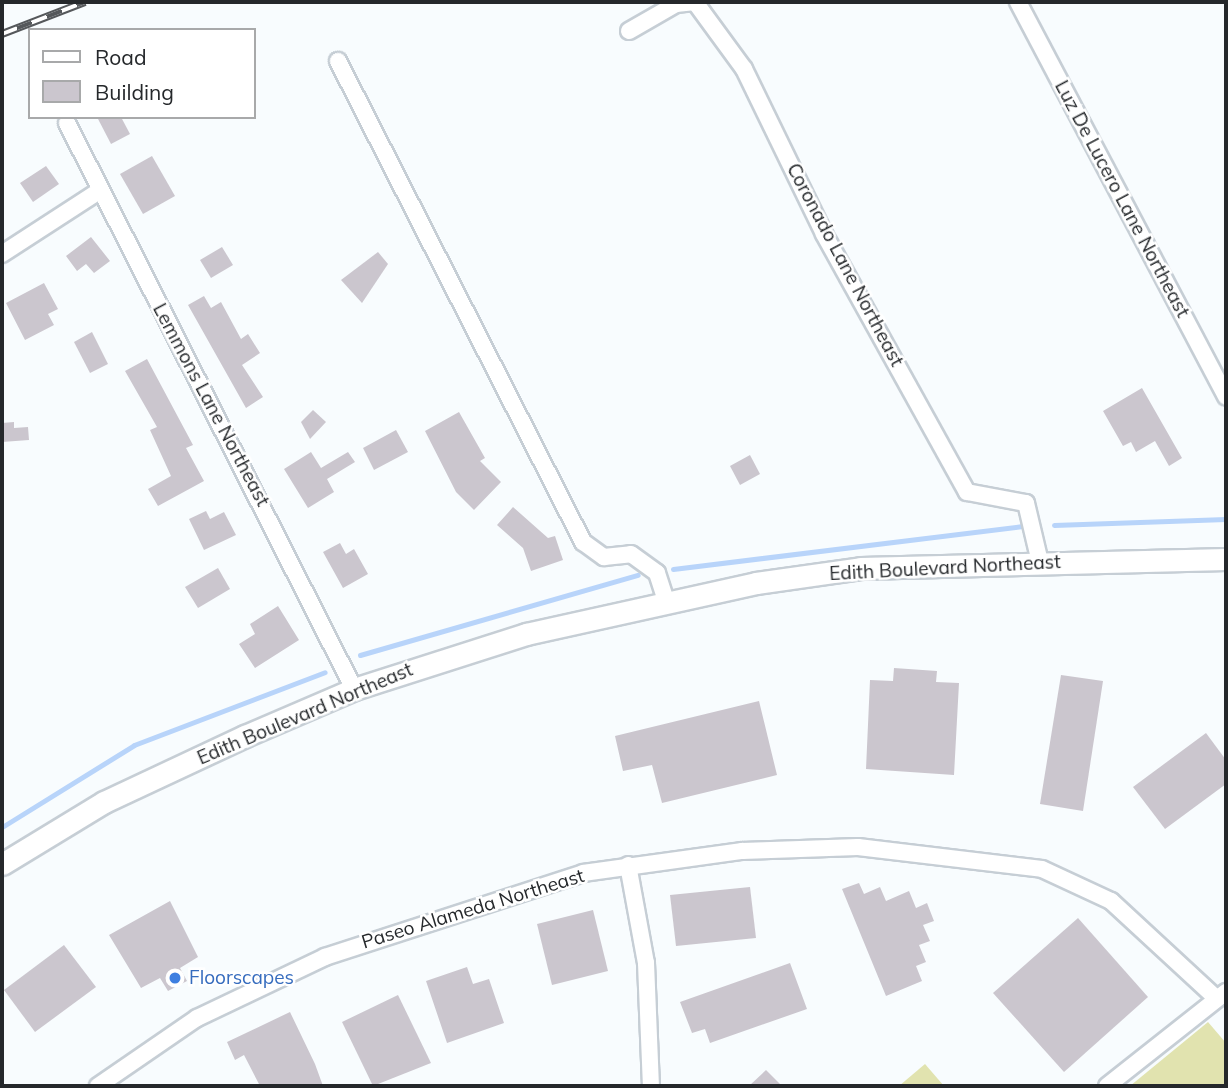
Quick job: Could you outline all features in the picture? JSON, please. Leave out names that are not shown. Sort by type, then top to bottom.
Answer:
[{"type":"street","name":"Coronado Lane Northeast","points":[[629,31],[676,4],[695,2],[744,69],[824,234],[967,492],[1026,503],[1040,562]]},
{"type":"street","name":"Luz De Lucero Lane Northeast","points":[[1018,2],[1226,397]]},
{"type":"street","points":[[338,61],[583,542],[604,557],[631,554],[657,573],[667,603]]},
{"type":"street","name":"Lemmons Lane Northeast","points":[[67,123],[99,191],[354,689]]},
{"type":"street","points":[[2,254],[99,191]]},
{"type":"street","name":"Edith Boulevard Northeast","points":[[2,864],[104,802],[354,689],[526,634],[667,603],[861,568],[1226,559]]},
{"type":"street","name":"Paseo Alameda Northeast","points":[[98,1086],[197,1018],[326,957],[467,907],[628,865],[859,847],[1042,869],[1111,901],[1221,995]]},
{"type":"street","points":[[628,865],[646,963],[651,1086]]},
{"type":"street","points":[[1107,1086],[1221,995]]},
{"type":"green space","points":[[1208,1022],[1226,1043],[1226,1086],[1130,1086]]},
{"type":"green space","points":[[925,1064],[944,1086],[899,1086]]},
{"type":"building","points":[[98,119],[122,119],[130,134],[111,144]]},
{"type":"building","points":[[152,156],[175,196],[143,214],[120,174]]},
{"type":"building","points":[[46,166],[59,184],[33,202],[20,183]]},
{"type":"building","points":[[91,237],[110,261],[94,273],[86,264],[77,271],[66,256]]},
{"type":"building","points":[[222,247],[233,265],[211,278],[200,260]]},
{"type":"building","points":[[378,252],[388,264],[362,303],[341,280]]},
{"type":"building","points":[[44,283],[58,309],[48,314],[54,325],[25,340],[6,303]]},
{"type":"building","points":[[204,296],[211,308],[221,302],[241,339],[248,334],[260,353],[242,365],[263,397],[246,408],[188,305]]},
{"type":"building","points":[[92,332],[108,364],[90,373],[74,342]]},
{"type":"building","points":[[147,359],[193,445],[186,448],[204,481],[158,506],[148,489],[171,476],[150,430],[157,427],[125,371]]},
{"type":"building","points":[[1142,388],[1182,458],[1169,466],[1155,441],[1136,452],[1131,442],[1123,446],[1103,411]]},
{"type":"building","points":[[313,410],[326,422],[310,439],[301,422]]},
{"type":"building","points":[[459,412],[485,458],[480,461],[501,482],[474,510],[456,492],[425,431]]},
{"type":"building","points":[[14,422],[14,428],[28,427],[29,440],[2,442],[2,423]]},
{"type":"building","points":[[396,430],[408,452],[374,470],[363,448]]},
{"type":"building","points":[[311,452],[321,468],[348,452],[355,462],[327,479],[334,492],[308,508],[284,469]]},
{"type":"building","points":[[750,455],[760,474],[740,485],[730,466]]},
{"type":"building","points":[[513,507],[548,538],[555,536],[563,560],[531,571],[523,548],[497,525]]},
{"type":"building","points":[[206,511],[210,519],[224,512],[236,535],[204,550],[189,519]]},
{"type":"building","points":[[340,543],[346,554],[354,549],[368,574],[343,588],[323,552]]},
{"type":"building","points":[[218,568],[230,589],[198,608],[185,587]]},
{"type":"building","points":[[278,606],[299,640],[255,668],[239,644],[255,634],[250,624]]},
{"type":"building","points":[[894,668],[937,671],[936,682],[959,683],[954,775],[866,769],[870,680],[893,681]]},
{"type":"building","points":[[1061,675],[1103,681],[1083,811],[1040,804]]},
{"type":"building","points":[[759,701],[777,775],[662,803],[652,765],[623,771],[615,736]]},
{"type":"building","points":[[1206,733],[1226,760],[1226,784],[1165,829],[1133,787]]},
{"type":"building","points":[[859,883],[864,894],[880,887],[886,901],[909,891],[916,908],[927,903],[934,921],[923,925],[930,941],[919,945],[926,962],[916,966],[922,981],[886,996],[842,889]]},
{"type":"building","points":[[750,887],[756,938],[676,946],[670,895]]},
{"type":"building","points":[[170,901],[198,957],[180,968],[187,981],[168,991],[160,978],[141,988],[109,935]]},
{"type":"building","points":[[593,910],[608,971],[552,985],[537,924]]},
{"type":"building","points":[[1078,918],[1148,997],[1064,1072],[993,993]]},
{"type":"building","points":[[64,945],[96,987],[35,1032],[4,990]]},
{"type":"building","points":[[790,963],[807,1009],[710,1043],[705,1029],[692,1033],[680,1002]]},
{"type":"building","points":[[467,967],[473,984],[489,979],[504,1023],[447,1043],[426,981]]},
{"type":"building","points":[[398,995],[431,1063],[373,1086],[342,1022]]},
{"type":"building","points":[[290,1012],[323,1086],[260,1086],[244,1055],[235,1060],[227,1042]]},
{"type":"building","points":[[766,1070],[782,1086],[749,1086]]},
{"type":"waterway","points":[[1054,525],[1226,519]]},
{"type":"waterway","points":[[673,569],[1022,526]]},
{"type":"waterway","points":[[360,655],[638,575]]},
{"type":"waterway","points":[[2,827],[134,745],[325,672]]},
{"type":"railway","points":[[2,34],[85,2]]},
{"type":"place","name":"Floorscapes","points":[[175,978]]}]
